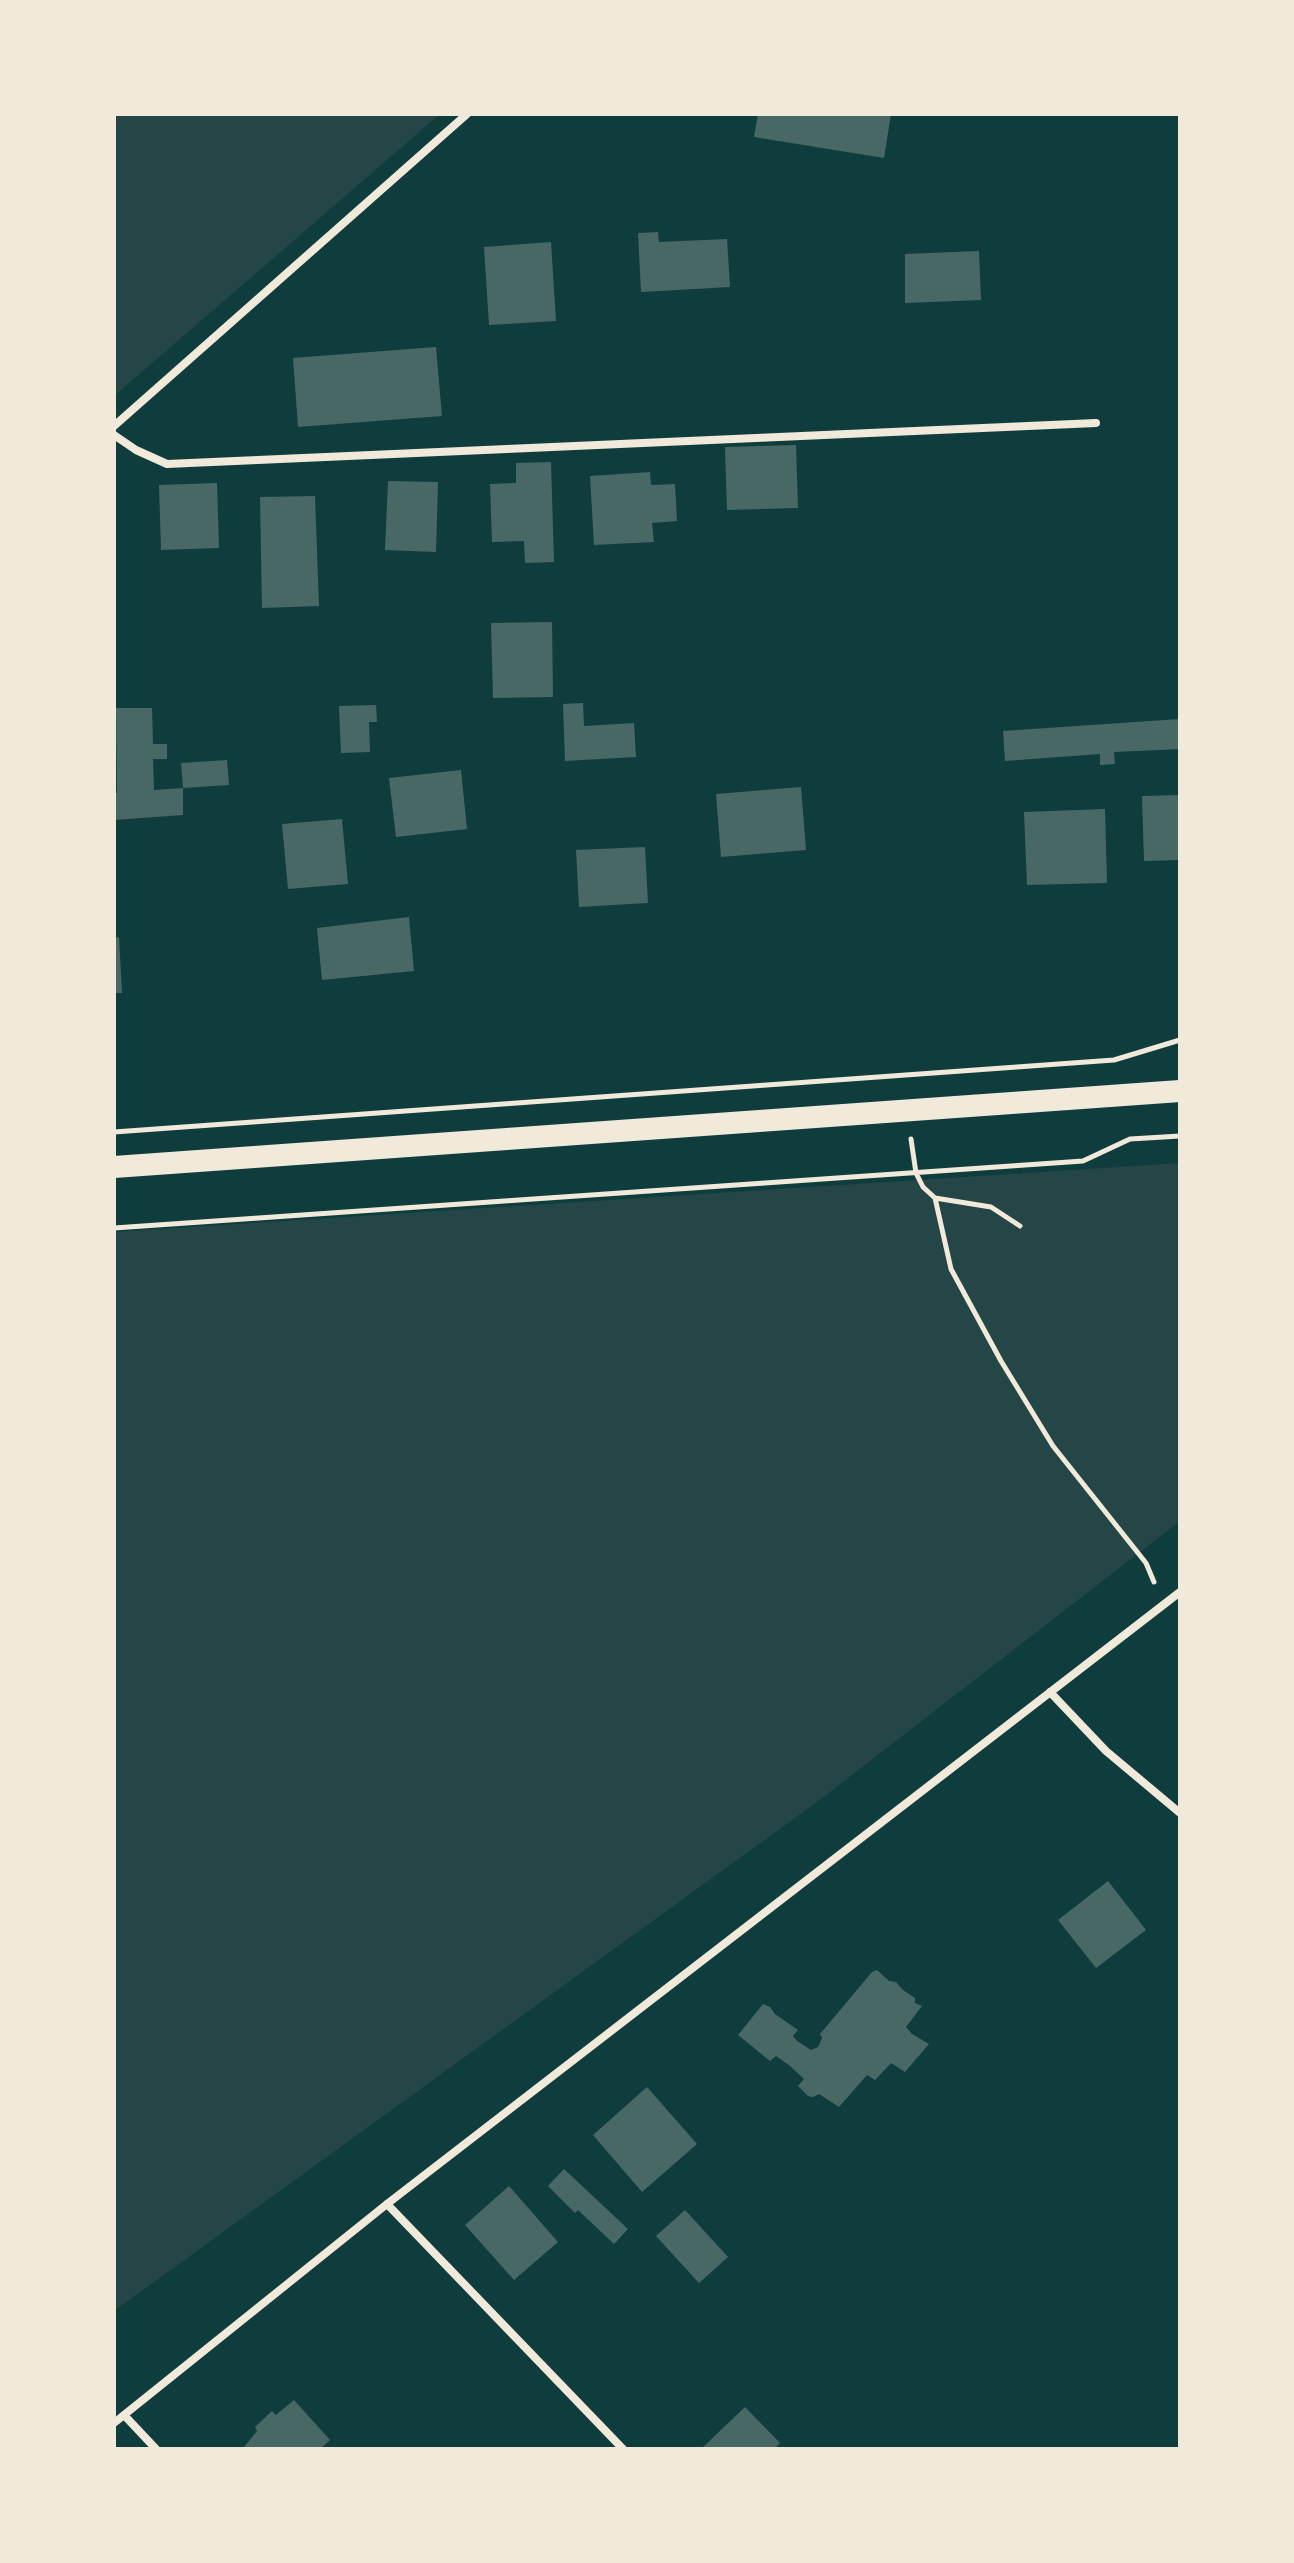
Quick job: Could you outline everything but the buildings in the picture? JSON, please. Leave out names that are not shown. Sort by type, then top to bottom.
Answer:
[{"type":"highway","points":[[114,1167],[1180,1091]]},
{"type":"street","points":[[114,426],[467,114]]},
{"type":"street","points":[[114,435],[136,450],[167,464],[1096,423]]},
{"type":"street","points":[[114,2423],[387,2204],[1180,1592]]},
{"type":"street","points":[[1050,1692],[1106,1751],[1180,1813]]},
{"type":"street","points":[[387,2204],[623,2449]]},
{"type":"street","points":[[124,2415],[156,2449]]},
{"type":"path","points":[[114,1132],[1114,1060],[1180,1040]]},
{"type":"path","points":[[908,1110],[916,1173],[923,1187],[935,1198],[991,1207],[1020,1226]]},
{"type":"path","points":[[114,1228],[1083,1161],[1130,1139],[1180,1136]]},
{"type":"path","points":[[935,1198],[951,1269],[1001,1361],[1053,1446],[1146,1563],[1164,1605]]},
{"type":"shaded area","points":[[114,114],[440,114],[114,396]]},
{"type":"shaded area","points":[[1180,1163],[1180,1521],[817,1802],[114,2311],[114,1232]]}]
